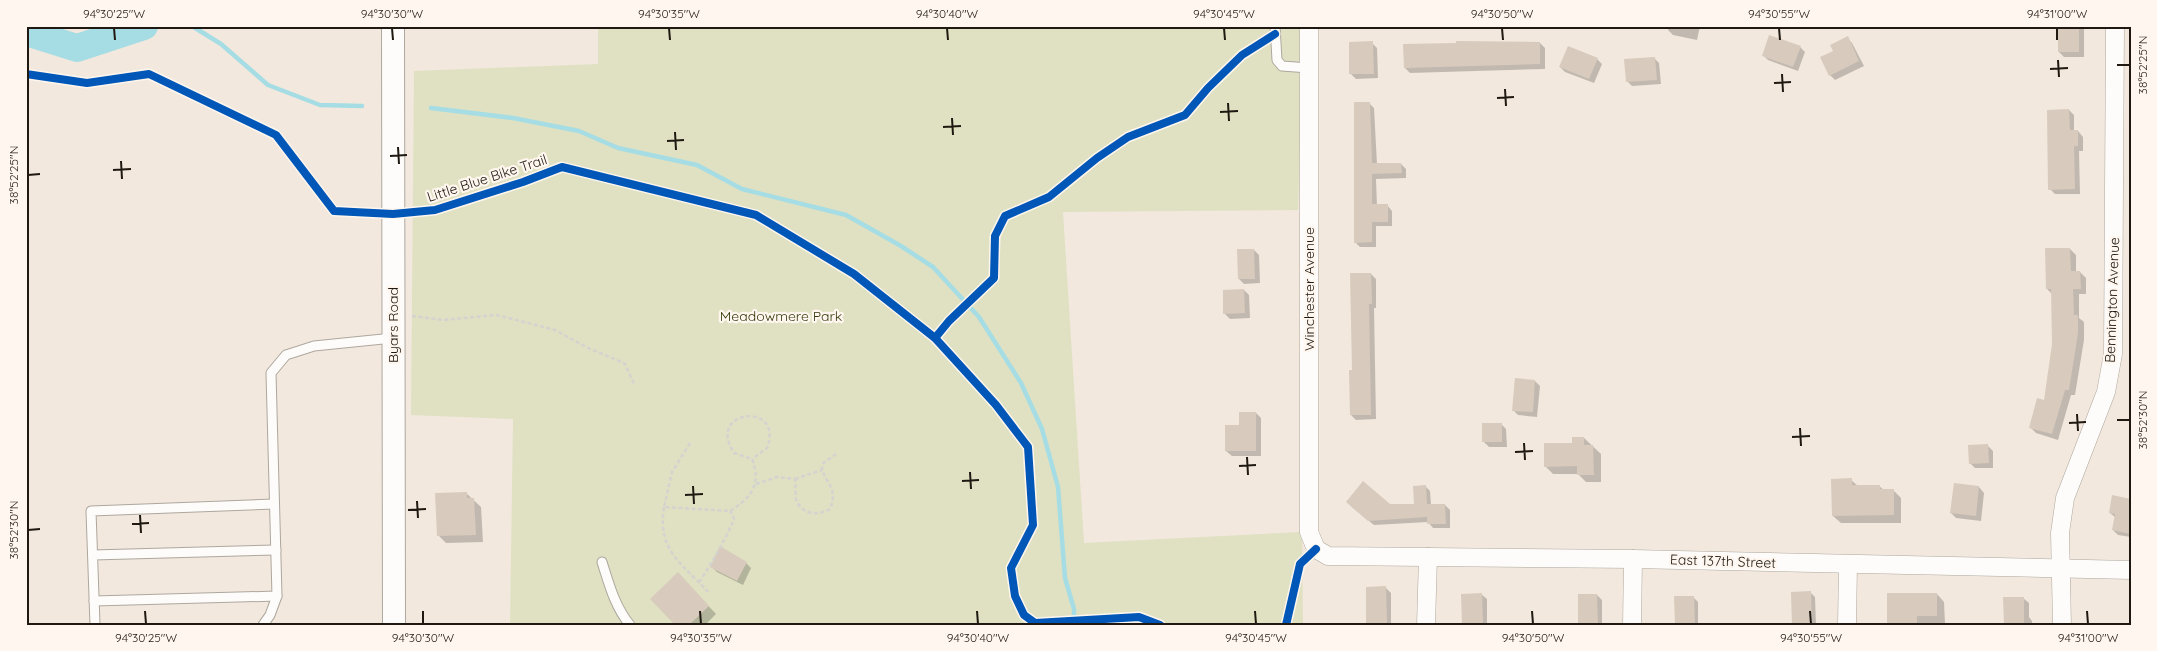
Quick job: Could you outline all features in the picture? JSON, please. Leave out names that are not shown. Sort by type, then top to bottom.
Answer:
[{"type":"street","name":"Byars Road","points":[[393,26],[394,625]]},
{"type":"street","name":"Winchester Avenue","points":[[1309,26],[1308,532],[1316,549]]},
{"type":"street","name":"Bennington Avenue","points":[[2062,625],[2060,533],[2065,498],[2106,392],[2113,354],[2115,26]]},
{"type":"street","name":"East 137th Street","points":[[1316,549],[1328,556],[1633,559],[2061,570],[2131,570]]},
{"type":"street","points":[[1426,625],[1428,557]]},
{"type":"street","points":[[1632,625],[1633,559]]},
{"type":"street","points":[[1847,625],[1848,564]]},
{"type":"lane","points":[[1275,26],[1277,60],[1282,66],[1309,68]]},
{"type":"lane","points":[[263,625],[270,615],[277,596],[271,373],[286,355],[314,346],[393,338]]},
{"type":"lane","points":[[95,625],[91,511],[274,504]]},
{"type":"lane","points":[[93,555],[276,550]]},
{"type":"lane","points":[[602,562],[611,592],[623,617],[630,625]]},
{"type":"lane","points":[[94,601],[277,596]]},
{"type":"path","points":[[412,318],[443,320],[496,315],[555,330],[586,347],[625,364],[635,386]]},
{"type":"path","points":[[745,416],[760,418],[766,422],[770,434],[767,448],[752,459],[740,457],[734,453],[727,439],[731,424],[745,416]]},
{"type":"path","points":[[690,443],[672,472],[664,507],[663,528],[669,551],[708,592]]},
{"type":"path","points":[[795,479],[797,502],[802,509],[812,514],[830,510],[833,495],[822,470],[822,464],[836,454]]},
{"type":"path","points":[[664,507],[730,511],[749,496],[756,484],[752,459]]},
{"type":"path","points":[[756,484],[777,477],[795,479],[822,470]]},
{"type":"path","points":[[699,582],[732,528],[734,518],[730,511]]},
{"type":"green space","name":"Meadowmere Park","points":[[598,26],[1303,26],[1298,210],[1063,212],[1084,543],[1302,532],[1303,625],[510,625],[513,419],[411,415],[414,71],[598,64]]},
{"type":"building","points":[[2058,26],[2079,26],[2079,52],[2058,52]]},
{"type":"building","points":[[1769,35],[1801,46],[1793,67],[1762,56]]},
{"type":"building","points":[[1848,36],[1859,61],[1829,76],[1820,57],[1833,51],[1830,45]]},
{"type":"building","points":[[1373,41],[1374,74],[1349,74],[1349,42]]},
{"type":"building","points":[[1456,41],[1540,42],[1540,64],[1404,68],[1403,44],[1456,43]]},
{"type":"building","points":[[1568,46],[1598,58],[1589,79],[1559,67]]},
{"type":"building","points":[[1655,57],[1657,80],[1626,82],[1624,59]]},
{"type":"building","points":[[1354,102],[1370,102],[1372,163],[1401,163],[1402,173],[1372,174],[1372,204],[1388,204],[1388,222],[1372,222],[1372,242],[1354,243]]},
{"type":"building","points":[[2069,109],[2070,130],[2078,130],[2078,146],[2074,146],[2075,189],[2048,190],[2047,110]]},
{"type":"building","points":[[2045,248],[2070,248],[2071,271],[2080,271],[2081,289],[2073,289],[2074,315],[2078,315],[2078,333],[2069,390],[2065,390],[2052,434],[2029,428],[2037,398],[2044,400],[2052,344],[2051,289],[2046,289]]},
{"type":"building","points":[[1237,249],[1254,249],[1255,279],[1238,279]]},
{"type":"building","points":[[1350,273],[1371,273],[1372,304],[1369,304],[1371,415],[1350,415],[1349,370],[1352,370]]},
{"type":"building","points":[[1244,289],[1245,313],[1223,314],[1223,290]]},
{"type":"building","points":[[1515,378],[1535,380],[1533,412],[1512,411]]},
{"type":"building","points":[[1239,412],[1256,412],[1256,451],[1225,451],[1225,425],[1239,425]]},
{"type":"building","points":[[1482,423],[1502,423],[1502,442],[1482,442]]},
{"type":"building","points":[[1572,437],[1584,437],[1584,445],[1593,445],[1594,475],[1577,475],[1577,466],[1544,467],[1544,443],[1572,443]]},
{"type":"building","points":[[1988,444],[1989,463],[1969,464],[1968,445]]},
{"type":"building","points":[[1852,478],[1852,485],[1880,485],[1880,489],[1894,489],[1894,515],[1832,516],[1831,479]]},
{"type":"building","points":[[1363,481],[1390,504],[1414,504],[1413,486],[1426,485],[1427,504],[1445,504],[1446,524],[1427,524],[1427,517],[1368,521],[1346,502]]},
{"type":"building","points":[[1954,483],[1979,486],[1976,516],[1950,513]]},
{"type":"building","points":[[467,492],[467,498],[474,498],[476,535],[437,536],[435,493]]},
{"type":"building","points":[[2112,495],[2131,499],[2131,534],[2112,530],[2115,514],[2109,513]]},
{"type":"building","points":[[720,546],[747,562],[737,581],[710,567]]},
{"type":"building","points":[[678,572],[709,606],[689,625],[675,625],[650,599]]},
{"type":"building","points":[[1386,586],[1387,623],[1366,623],[1366,587]]},
{"type":"building","points":[[1811,591],[1812,625],[1792,625],[1791,592]]},
{"type":"building","points":[[1482,593],[1483,624],[1462,624],[1461,594]]},
{"type":"building","points":[[1887,593],[1937,593],[1937,616],[1917,616],[1917,625],[1887,625]]},
{"type":"building","points":[[1578,594],[1597,594],[1598,625],[1578,625]]},
{"type":"building","points":[[1674,596],[1694,596],[1695,625],[1675,625]]},
{"type":"building","points":[[2003,597],[2024,597],[2024,625],[2004,625]]},
{"type":"waterway","points":[[26,32],[77,48],[144,26]]},
{"type":"waterway","points":[[192,26],[221,44],[268,85],[320,105],[362,106]]},
{"type":"waterway","points":[[431,108],[513,118],[579,131],[618,148],[697,165],[742,189],[846,215],[901,246],[933,267],[979,317],[1021,383],[1042,429],[1058,487],[1065,578],[1074,609],[1074,625]]},
{"type":"cycle path","points":[[935,338],[949,321],[994,278],[995,236],[1005,216],[1049,197],[1097,158],[1128,137],[1185,115],[1208,88],[1242,55],[1275,34]]},
{"type":"cycle path","name":"Little Blue Bike Trail","points":[[26,74],[87,83],[149,74],[276,135],[334,211],[393,214],[435,210],[523,182],[562,167],[756,215],[854,274],[935,338],[996,405],[1028,447],[1033,525],[1011,568],[1015,596],[1024,615],[1035,623],[1139,617],[1160,625]]},
{"type":"cycle path","points":[[1286,625],[1300,564],[1316,549]]}]
